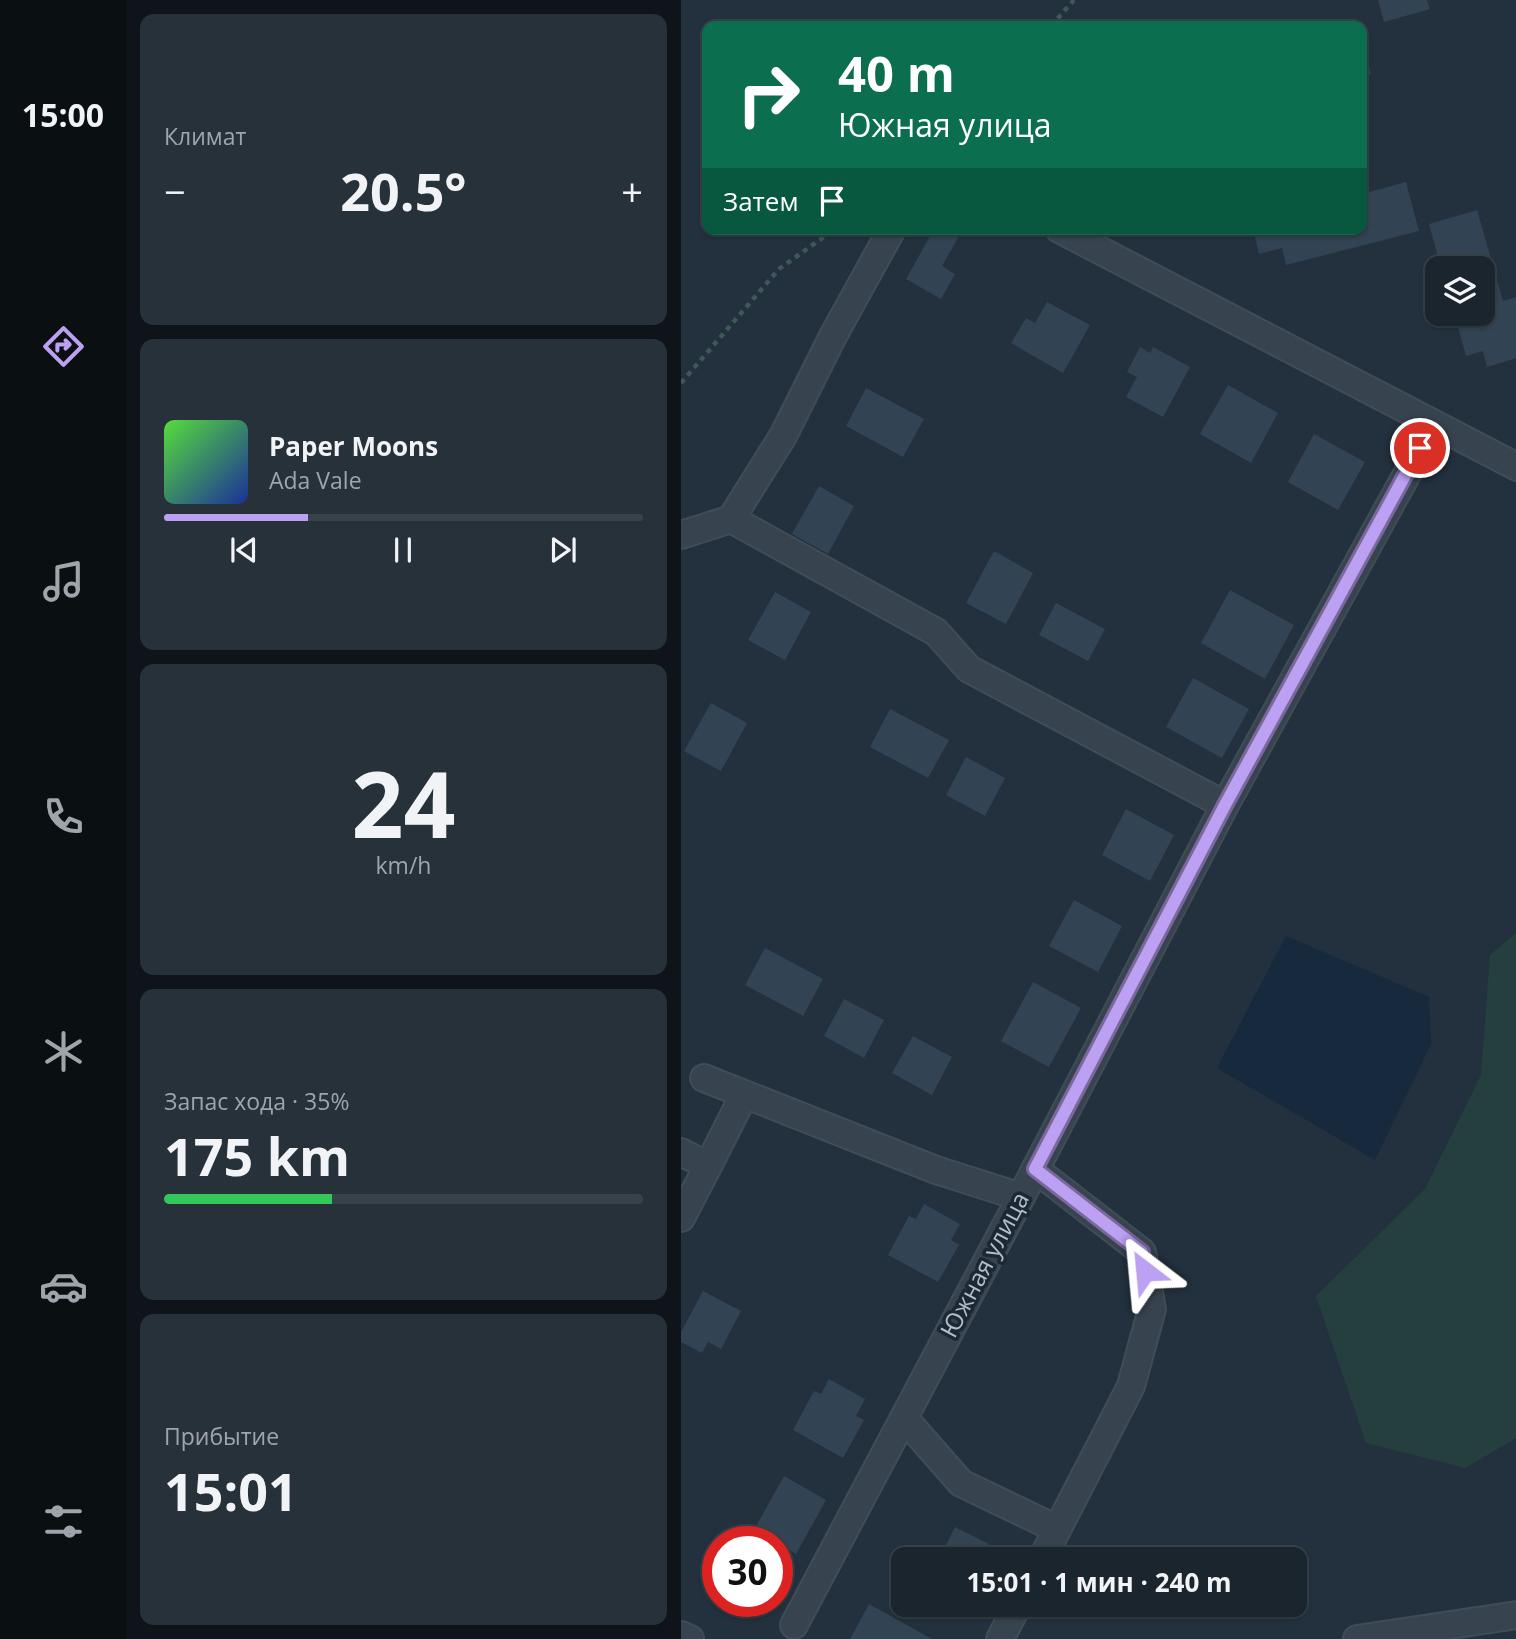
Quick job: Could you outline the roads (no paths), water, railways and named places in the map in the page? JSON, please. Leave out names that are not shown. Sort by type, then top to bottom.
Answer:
[{"type":"street","points":[[681,535],[731,519],[783,436],[833,336],[889,235]]},
{"type":"street","points":[[1070,235],[1516,467]]},
{"type":"street","name":"Южная улица","points":[[794,1625],[1225,805],[1433,425]]},
{"type":"street","points":[[731,519],[936,632],[969,669],[1225,805]]},
{"type":"street","points":[[704,1078],[936,1170],[1021,1197]]},
{"type":"street","points":[[681,1218],[744,1095]]},
{"type":"street","points":[[681,1152],[708,1166]]},
{"type":"street","points":[[1035,1169],[1142,1252],[1152,1309],[1131,1386],[1048,1547]]},
{"type":"street","points":[[904,1418],[961,1483],[1057,1529]]},
{"type":"street","points":[[1357,1639],[1516,1615]]},
{"type":"street","points":[[1000,1639],[1012,1617]]},
{"type":"street","points":[[681,1634],[690,1639]]},
{"type":"water","points":[[1286,936],[1429,997],[1431,1044],[1375,1160],[1217,1068]]}]
